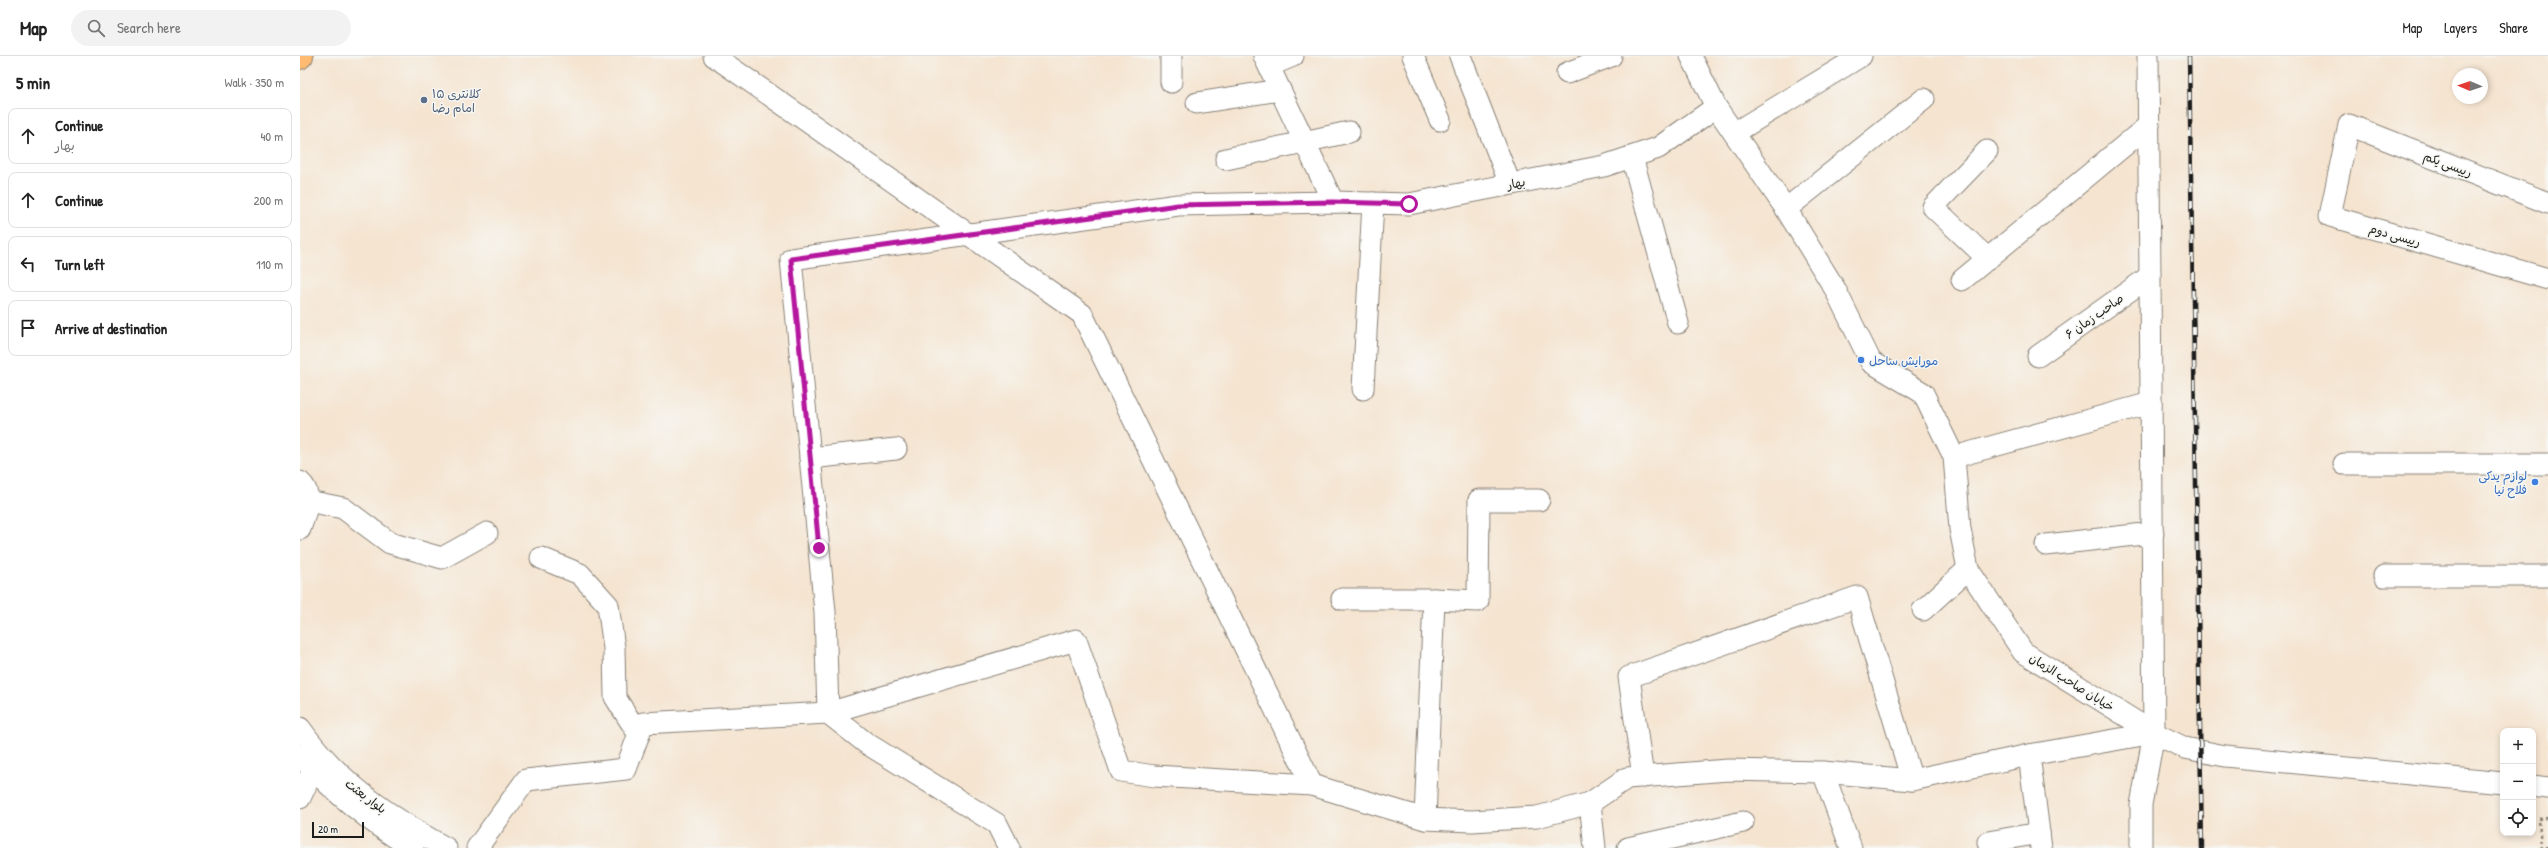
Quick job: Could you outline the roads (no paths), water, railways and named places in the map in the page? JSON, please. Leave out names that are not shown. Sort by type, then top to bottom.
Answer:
[{"type":"street","points":[[714,56],[1082,314],[1312,785]]},
{"type":"street","points":[[1171,82],[1172,56]]},
{"type":"street","points":[[1293,56],[1267,61],[1333,202]]},
{"type":"street","points":[[1413,56],[1440,120]]},
{"type":"street","points":[[1460,56],[1510,184]]},
{"type":"street","points":[[1567,73],[1611,56]]},
{"type":"street","points":[[1691,56],[1716,107],[1786,209],[1835,289],[1871,362],[1923,393],[1954,457],[1960,529],[1968,569],[1923,610]]},
{"type":"street","points":[[1734,133],[1861,56]]},
{"type":"street","points":[[2141,848],[2141,805],[2154,733],[2148,56]]},
{"type":"street","points":[[1197,103],[1280,90]]},
{"type":"street","points":[[1786,209],[1924,99]]},
{"type":"street","name":"بهار","points":[[810,458],[791,259],[1178,205],[1333,202],[1409,204],[1604,166],[1658,148],[1716,107]]},
{"type":"street","points":[[1962,280],[2149,125]]},
{"type":"street","name":"رییسی یکم","points":[[2349,125],[2548,203]]},
{"type":"street","name":"رییسی دوم","points":[[2349,125],[2330,216],[2548,279]]},
{"type":"street","points":[[1226,160],[1304,140],[1349,132]]},
{"type":"street","points":[[1986,151],[1933,207],[1988,259]]},
{"type":"street","points":[[1632,157],[1678,323]]},
{"type":"street","points":[[1363,389],[1373,203]]},
{"type":"street","name":"صاحب زمان ۶","points":[[2038,356],[2150,276]]},
{"type":"street","points":[[1954,457],[2152,403]]},
{"type":"street","points":[[828,713],[825,612],[810,458],[896,450]]},
{"type":"street","points":[[2344,464],[2548,464]]},
{"type":"street","points":[[300,482],[305,486],[308,501],[300,529]]},
{"type":"street","points":[[1342,599],[1434,599],[1478,601],[1479,500],[1539,500]]},
{"type":"street","points":[[308,501],[342,508],[390,543],[442,558],[487,533]]},
{"type":"street","points":[[2046,545],[2153,534]]},
{"type":"street","points":[[541,558],[580,574],[608,604],[614,648],[615,697],[639,735]]},
{"type":"street","name":"خیابان صاحب الزمان","points":[[1968,569],[2023,652],[2154,733],[2185,748],[2225,756],[2500,782]]},
{"type":"street","points":[[2384,576],[2548,576]]},
{"type":"street","points":[[1643,777],[1629,677],[1857,597],[1912,780]]},
{"type":"street","points":[[1425,819],[1434,599]]},
{"type":"street","points":[[477,848],[526,780],[626,769],[643,723],[828,713],[1076,640],[1121,771],[1154,776],[1312,785],[1425,819],[1472,821],[1537,817],[1590,803],[1627,778],[1728,770],[1823,772],[1912,780],[2029,755],[2154,733]]},
{"type":"street","points":[[828,713],[866,743],[997,824],[1009,848]]},
{"type":"street","name":"بلوار بعثت","points":[[300,728],[311,745],[344,780],[404,824],[446,848]]},
{"type":"street","points":[[1988,842],[2040,840],[2029,755]]},
{"type":"street","points":[[300,798],[307,763]]},
{"type":"street","name":"بلوار بعثت","points":[[307,763],[333,792],[395,838],[413,848]]},
{"type":"street","points":[[1823,772],[1851,848]]},
{"type":"street","points":[[2536,786],[2548,788]]},
{"type":"street","points":[[1590,803],[1595,848]]},
{"type":"street","points":[[1628,848],[1742,822]]},
{"type":"railway","points":[[2189,56],[2202,848]]},
{"type":"place","name":"کلانتری ۱۵ امام رضا","points":[[424,100]]},
{"type":"place","name":"مورایش ساحل","points":[[1861,360]]},
{"type":"place","name":"لوازم یدکی فلاح نیا","points":[[2535,482]]}]
